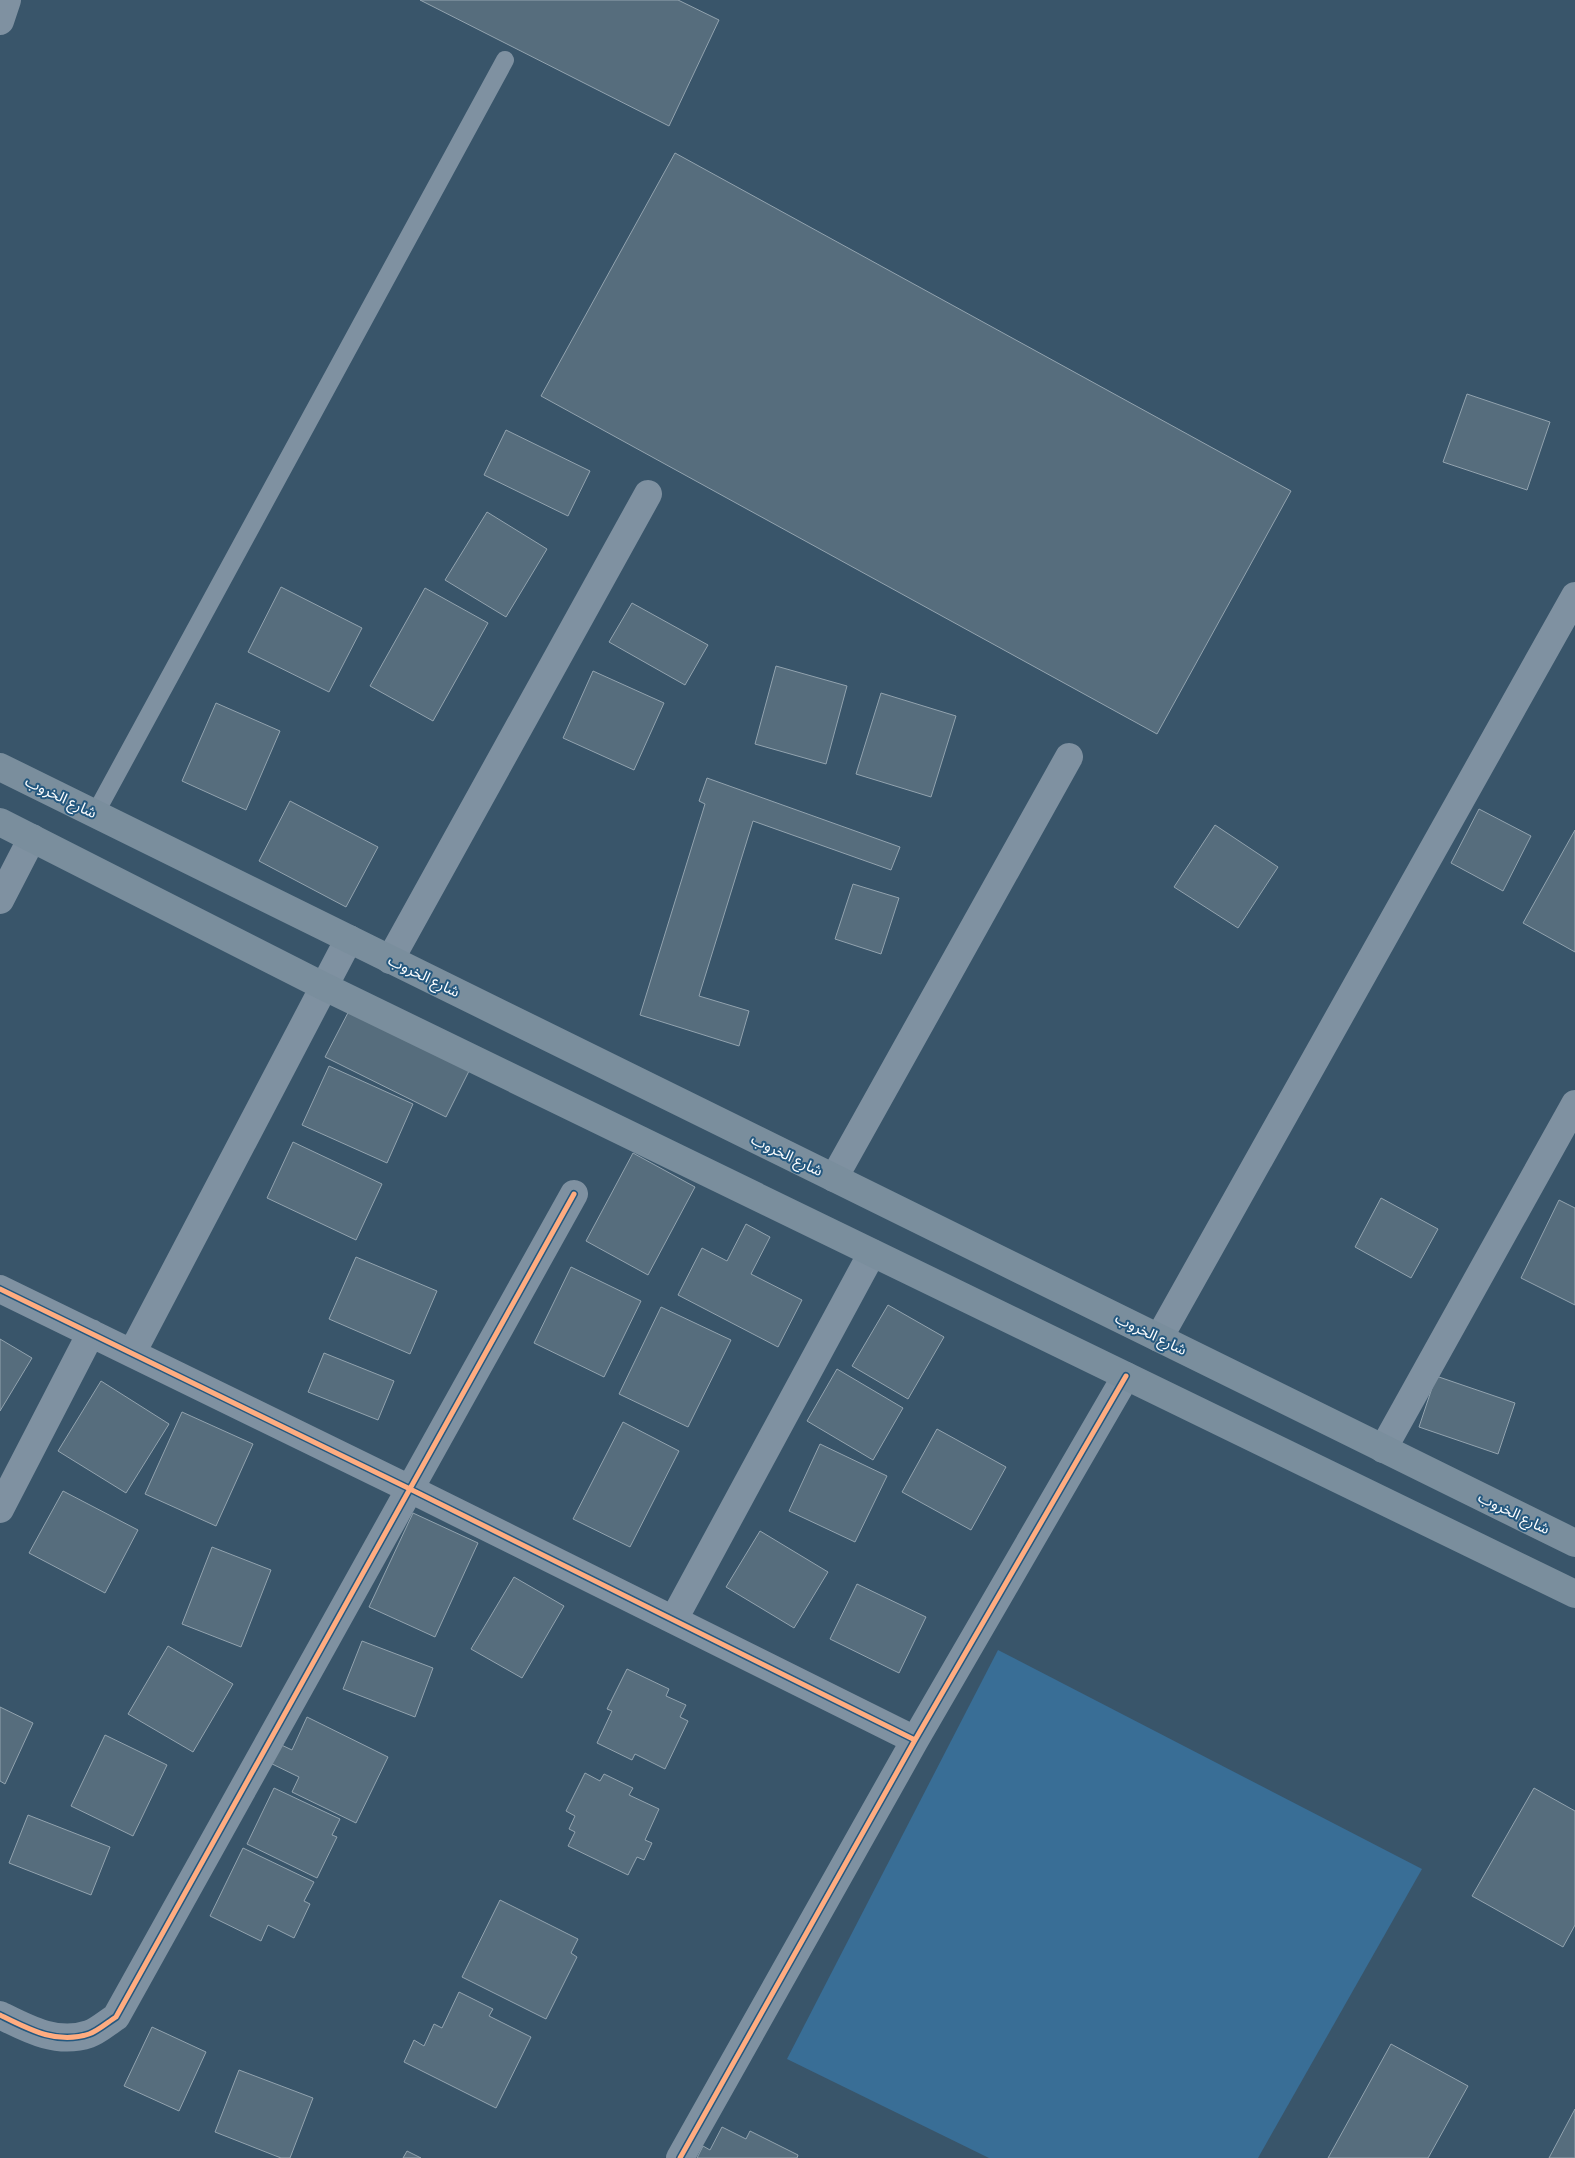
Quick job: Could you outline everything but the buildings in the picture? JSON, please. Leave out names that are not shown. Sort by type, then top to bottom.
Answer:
[{"type":"main road","name":"شارع الخروب","points":[[0,767],[1575,1543]]},
{"type":"main road","points":[[0,822],[323,986],[1575,1594]]},
{"type":"street","points":[[0,21],[7,0]]},
{"type":"street","points":[[390,960],[648,494]]},
{"type":"street","points":[[1159,1338],[1575,596]]},
{"type":"street","points":[[834,1178],[1069,756]]},
{"type":"street","points":[[0,900],[32,838]]},
{"type":"street","points":[[132,1353],[349,939]]},
{"type":"street","points":[[1383,1448],[1575,1104]]},
{"type":"street","points":[[0,2015],[30,2030],[59,2038],[90,2034],[116,2017],[574,1194]]},
{"type":"street","points":[[674,1619],[872,1253]]},
{"type":"street","points":[[0,1289],[674,1619],[915,1740]]},
{"type":"street","points":[[0,1508],[91,1333]]},
{"type":"street","points":[[680,2158],[915,1740],[1126,1376]]},
{"type":"lane","points":[[95,814],[505,60]]},
{"type":"shaded area","points":[[998,1650],[1422,1869],[1258,2158],[989,2158],[787,2059]]},
{"type":"cycle path","points":[[0,2015],[43,2034],[66,2038],[92,2033],[116,2017],[574,1194]]},
{"type":"cycle path","points":[[0,1289],[410,1489],[915,1740]]},
{"type":"cycle path","points":[[680,2158],[915,1740],[1126,1376]]}]
